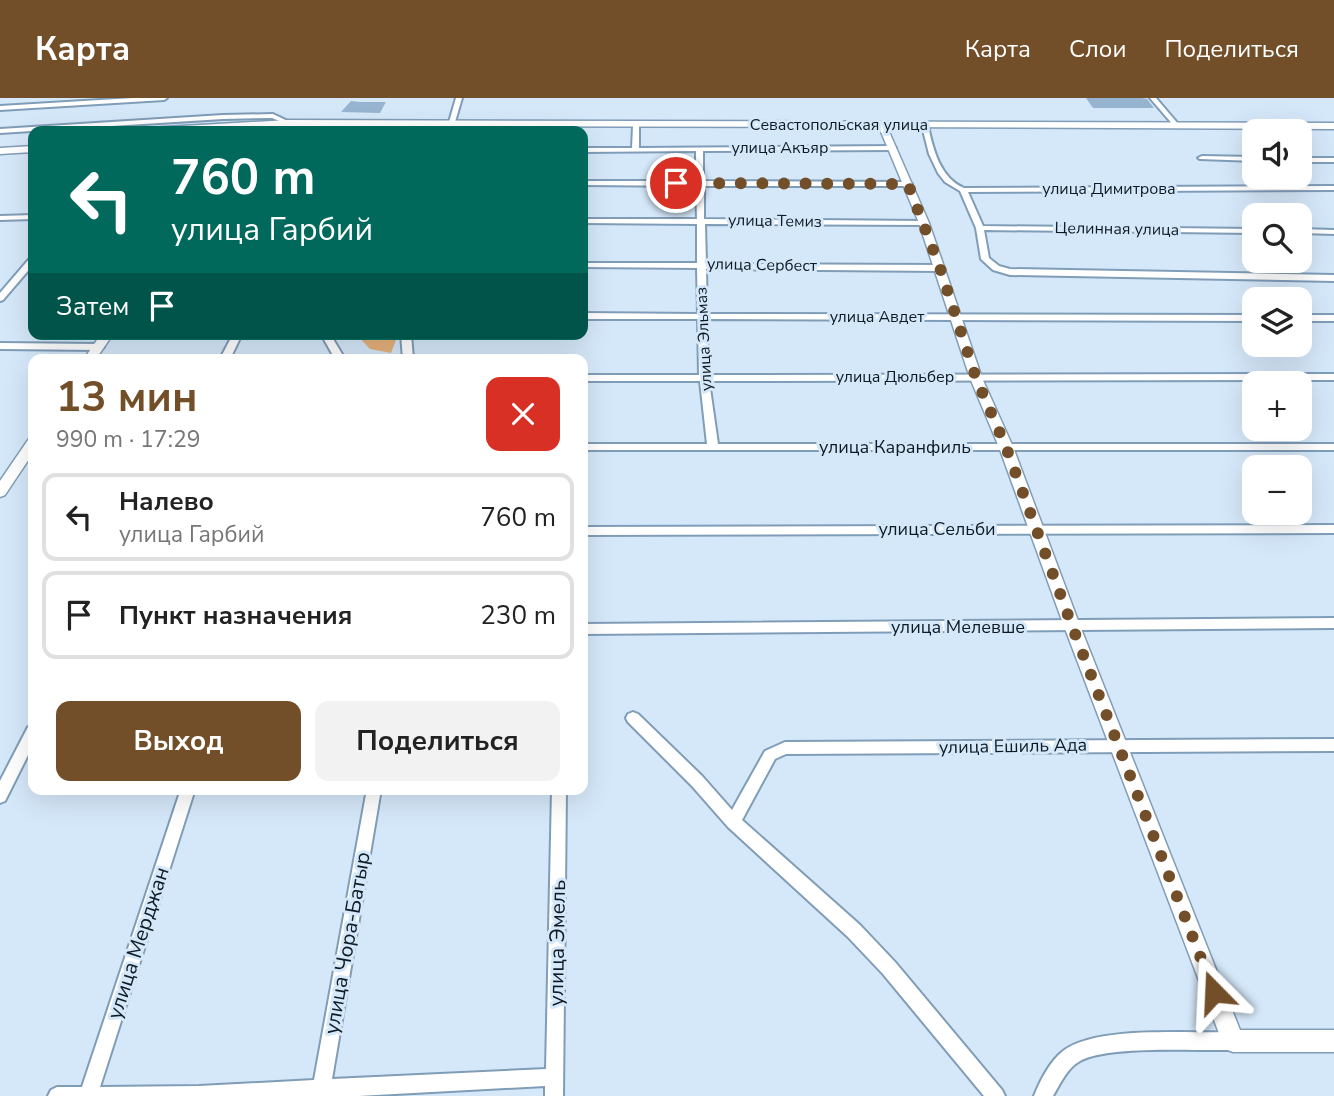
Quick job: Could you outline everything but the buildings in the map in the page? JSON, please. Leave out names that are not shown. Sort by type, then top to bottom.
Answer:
[{"type":"main road","points":[[236,126],[289,123],[331,125]]},
{"type":"main road","name":"Севастопольская улица","points":[[331,125],[1334,126]]},
{"type":"main road","points":[[312,126],[331,125]]},
{"type":"main road","points":[[408,126],[415,125]]},
{"type":"main road","points":[[882,125],[924,223],[976,378],[1006,447],[1072,626],[1233,1041],[1334,1041]]},
{"type":"main road","points":[[0,143],[28,141]]},
{"type":"main road","points":[[0,151],[28,149]]},
{"type":"main road","points":[[93,354],[103,340]]},
{"type":"main road","points":[[0,492],[28,450]]},
{"type":"street","points":[[0,108],[164,98]]},
{"type":"street","points":[[455,126],[459,98]]},
{"type":"street","points":[[1153,98],[1177,126]]},
{"type":"street","points":[[91,125],[104,101]]},
{"type":"street","points":[[76,126],[270,116],[289,123]]},
{"type":"street","points":[[635,149],[636,126]]},
{"type":"street","points":[[925,126],[933,157],[952,186],[963,190],[979,228],[985,259],[996,268],[1010,272],[1334,278]]},
{"type":"street","points":[[0,131],[28,129]]},
{"type":"street","name":"улица Акъяр","points":[[588,149],[893,148]]},
{"type":"street","name":"улица Эльмаз","points":[[699,149],[704,376],[713,446]]},
{"type":"street","points":[[1202,158],[1242,159]]},
{"type":"street","points":[[1312,160],[1334,160]]},
{"type":"street","points":[[588,183],[908,184]]},
{"type":"street","name":"улица Димитрова","points":[[963,190],[1334,188]]},
{"type":"street","points":[[0,218],[28,217]]},
{"type":"street","name":"улица Темиз","points":[[588,221],[924,223]]},
{"type":"street","name":"Целинная улица","points":[[979,228],[1242,231]]},
{"type":"street","points":[[1312,231],[1334,232]]},
{"type":"street","name":"улица Сербест","points":[[588,265],[940,268]]},
{"type":"street","points":[[0,298],[28,266]]},
{"type":"street","name":"улица Авдет","points":[[588,316],[1242,318]]},
{"type":"street","points":[[1312,318],[1334,318]]},
{"type":"street","points":[[0,346],[99,346]]},
{"type":"street","name":"улица Дюльбер","points":[[588,378],[1334,377]]},
{"type":"street","name":"улица Каранфиль","points":[[588,447],[1334,447]]},
{"type":"street","name":"улица Сельби","points":[[588,531],[1334,529]]},
{"type":"street","name":"улица Мелевше","points":[[588,629],[1334,623]]},
{"type":"street","points":[[633,718],[697,781],[733,822],[889,968],[996,1096]]},
{"type":"street","points":[[0,796],[28,741]]},
{"type":"street","name":"улица Ешиль Ада","points":[[733,822],[770,755],[785,748],[1334,745]]},
{"type":"street","name":"улица Мерджан","points":[[89,1095],[186,795]]},
{"type":"street","name":"улица Чора-Батыр","points":[[321,1092],[373,795]]},
{"type":"street","name":"улица Эмель","points":[[554,1096],[559,795]]},
{"type":"street","points":[[1042,1096],[1059,1069],[1072,1055],[1087,1048],[1133,1043],[1233,1041]]},
{"type":"street","points":[[57,1096],[321,1092],[555,1077]]},
{"type":"shaded area","points":[[362,340],[396,340],[391,353],[370,349]]},
{"type":"route","points":[[676,183],[908,184],[940,268],[976,378],[1006,447],[1072,626],[1214,992]]}]
